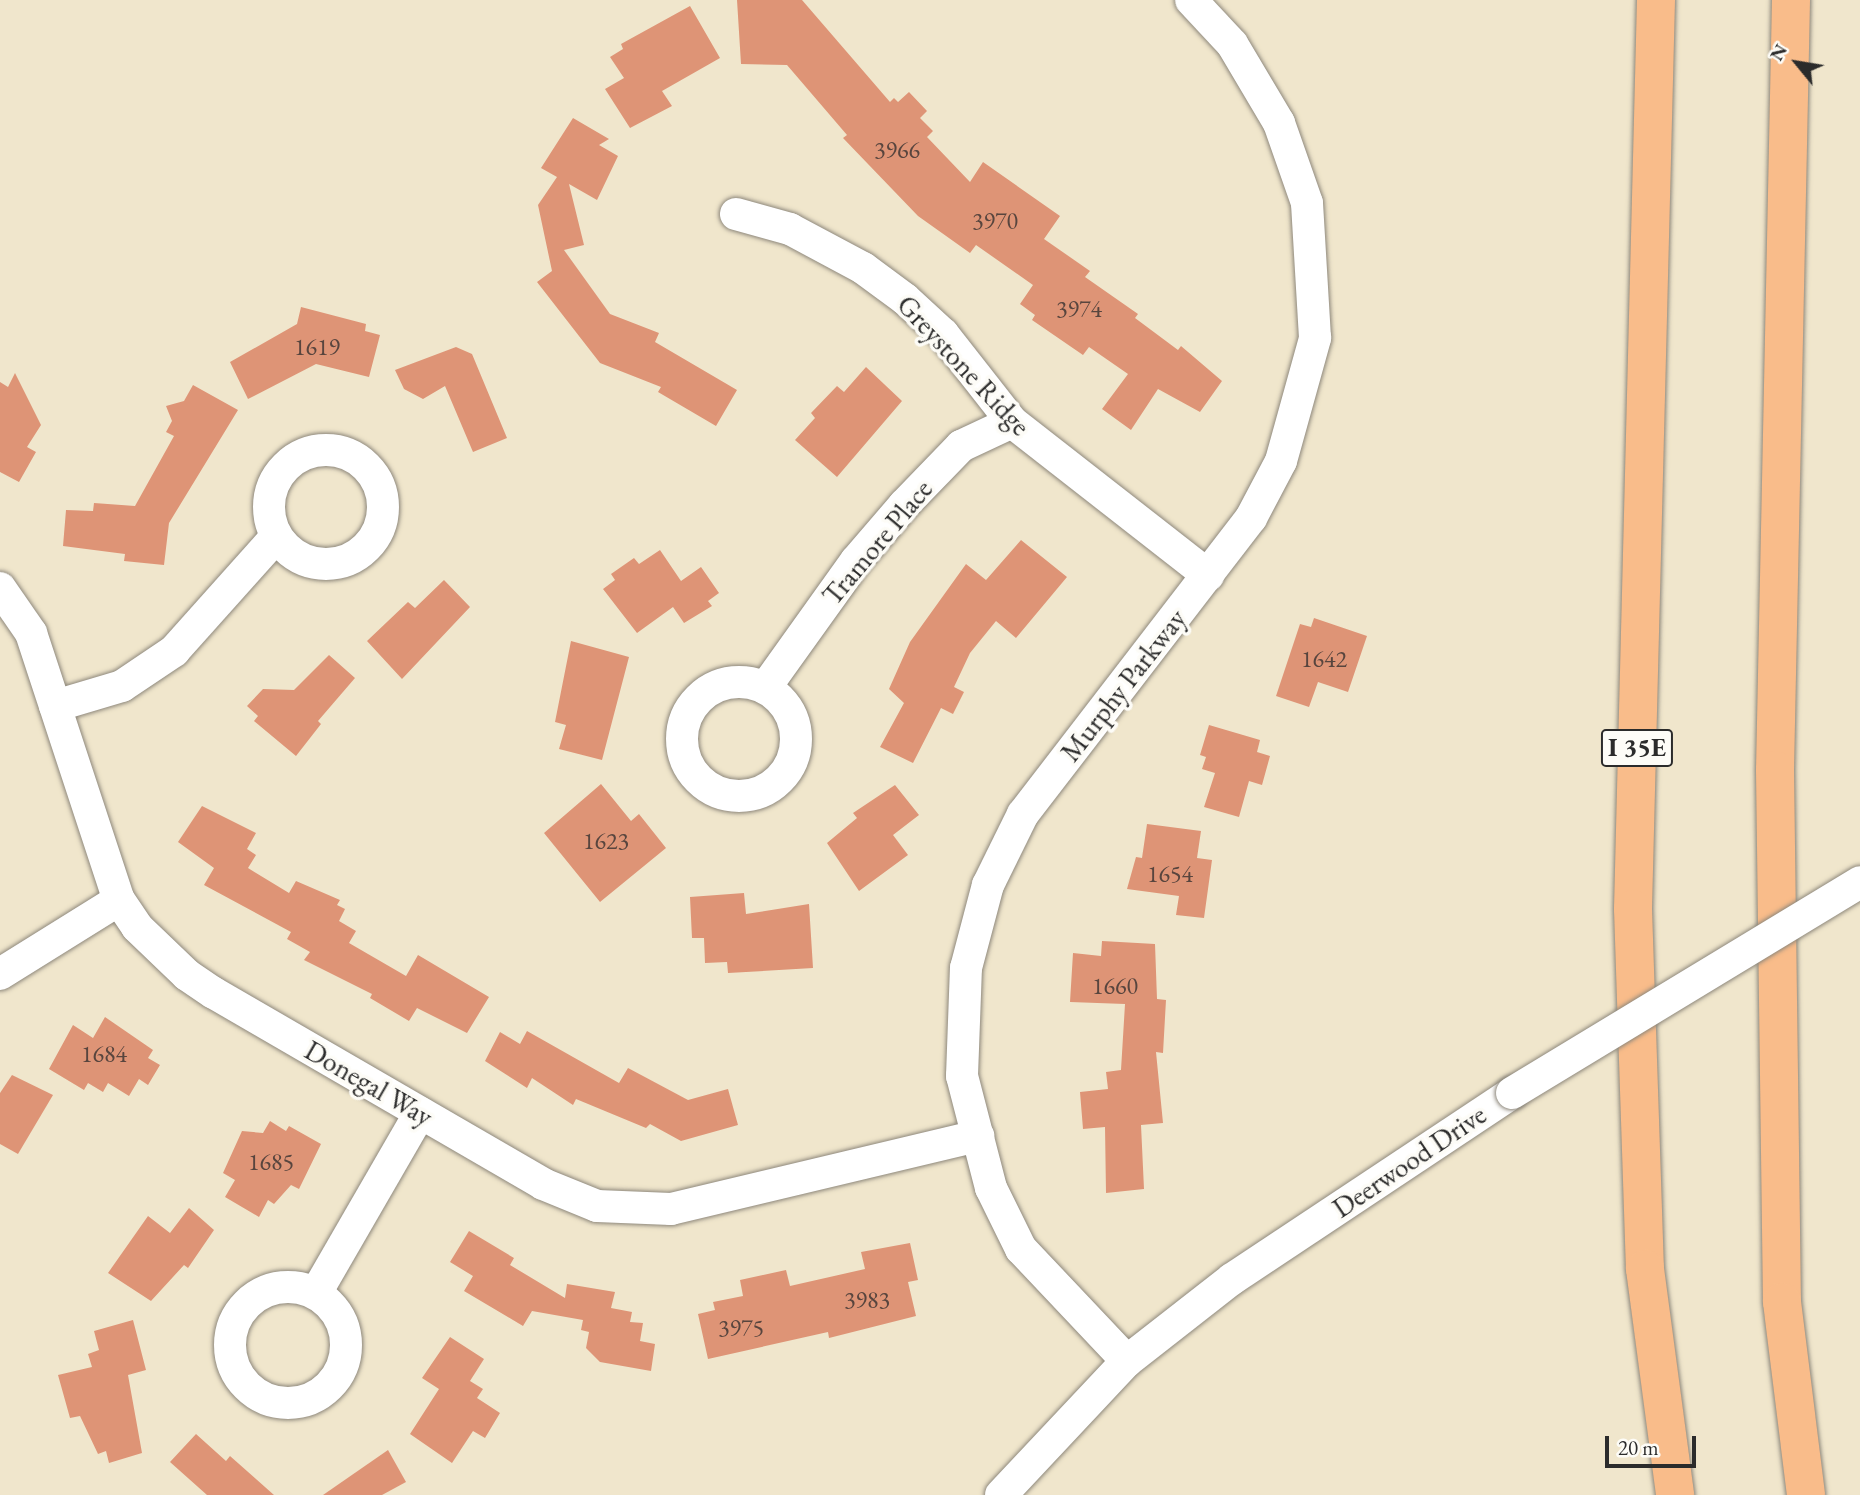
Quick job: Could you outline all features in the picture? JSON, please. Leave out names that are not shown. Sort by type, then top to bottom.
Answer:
[{"type":"highway","name":"I 35E","points":[[1656,0],[1633,909],[1645,1269],[1675,1495]]},
{"type":"highway","points":[[1791,0],[1775,771],[1782,1302],[1806,1495]]},
{"type":"street","name":"Murphy Parkway","points":[[1126,1361],[1021,1250],[991,1188],[962,1076],[966,968],[988,885],[1023,814],[1251,518],[1281,461],[1315,338],[1307,203],[1279,123],[1232,44],[1191,0]]},
{"type":"street","name":"Greystone Ridge","points":[[736,214],[790,229],[863,268],[905,299],[943,334],[1012,422],[1208,575]]},
{"type":"street","name":"Tramore Place","points":[[765,688],[856,561],[904,505],[961,446],[1012,422]]},
{"type":"street","points":[[55,706],[122,685],[174,651],[276,537]]},
{"type":"street","name":"Donegal Way","points":[[0,588],[31,633],[119,900],[137,927],[187,975],[559,1192],[597,1206],[633,1211],[689,1206],[978,1136]]},
{"type":"street","name":"Deerwood Drive","points":[[1001,1495],[1126,1361],[1232,1279],[1512,1093],[1860,882]]},
{"type":"street","points":[[0,974],[119,900]]},
{"type":"street","points":[[316,1293],[420,1112]]},
{"type":"building","points":[[737,0],[802,0],[890,102],[894,98],[898,102],[909,92],[927,111],[920,118],[933,131],[927,137],[970,182],[983,162],[1060,216],[1044,239],[1090,271],[1085,277],[1138,314],[1135,318],[1178,350],[1181,346],[1222,381],[1200,412],[1158,389],[1131,430],[1102,409],[1128,374],[1089,347],[1083,355],[1032,320],[1035,315],[1020,304],[1033,285],[976,245],[970,253],[918,216],[843,138],[847,135],[787,65],[741,64]]},
{"type":"building","points":[[690,6],[720,58],[662,91],[672,106],[630,128],[605,89],[624,78],[610,57],[623,49],[621,44]]},
{"type":"building","points":[[573,118],[609,139],[599,145],[618,156],[597,200],[569,184],[584,245],[564,250],[610,314],[659,333],[655,342],[737,390],[716,426],[658,392],[661,387],[600,363],[537,282],[552,271],[538,205],[557,177],[541,168]]},
{"type":"building","points":[[301,307],[366,324],[365,331],[380,335],[369,377],[316,364],[248,399],[230,362],[297,324]]},
{"type":"building","points":[[456,347],[472,354],[507,438],[473,452],[445,386],[423,399],[404,389],[395,370]]},
{"type":"building","points":[[866,367],[902,401],[837,477],[795,440],[815,418],[811,413],[837,386],[844,392]]},
{"type":"building","points":[[15,373],[41,425],[27,447],[36,452],[19,482],[0,472],[0,382],[8,387]]},
{"type":"building","points":[[193,385],[238,410],[169,523],[164,565],[124,561],[125,554],[63,546],[66,510],[93,511],[94,503],[135,506],[174,436],[166,432],[172,421],[166,406],[184,401]]},
{"type":"building","points":[[1021,540],[1067,577],[1016,638],[996,621],[970,653],[954,687],[964,692],[953,714],[941,708],[913,763],[880,747],[904,703],[889,689],[910,642],[966,564],[986,580]]},
{"type":"building","points":[[660,550],[681,581],[701,567],[719,593],[708,601],[712,606],[684,623],[673,607],[637,633],[603,589],[615,580],[611,574],[634,558],[639,564]]},
{"type":"building","points":[[444,580],[470,607],[402,679],[367,641],[408,602],[415,608]]},
{"type":"building","points":[[1314,618],[1367,636],[1348,692],[1318,682],[1309,707],[1276,696],[1300,624],[1311,627]]},
{"type":"building","points":[[571,641],[629,657],[602,760],[559,749],[566,725],[555,722]]},
{"type":"building","points":[[329,655],[355,678],[318,721],[321,724],[296,756],[254,721],[258,716],[247,706],[263,689],[294,690]]},
{"type":"building","points":[[1209,725],[1260,740],[1257,752],[1270,756],[1262,785],[1249,781],[1239,817],[1204,807],[1215,773],[1202,769],[1206,757],[1200,755]]},
{"type":"building","points":[[601,784],[631,821],[639,814],[666,848],[600,902],[544,833]]},
{"type":"building","points":[[895,785],[919,815],[893,835],[908,855],[859,891],[827,843],[857,818],[853,813]]},
{"type":"building","points":[[202,806],[256,833],[247,849],[256,855],[248,868],[289,893],[296,881],[340,900],[337,905],[345,909],[339,921],[356,931],[349,943],[406,976],[418,955],[489,997],[467,1033],[417,1008],[409,1021],[370,998],[372,994],[304,960],[310,952],[287,939],[291,932],[204,885],[214,868],[178,842]]},
{"type":"building","points":[[1147,824],[1201,831],[1197,858],[1212,860],[1204,918],[1176,915],[1179,896],[1127,889],[1136,857],[1142,858]]},
{"type":"building","points":[[744,893],[746,914],[809,904],[813,968],[728,973],[727,962],[705,963],[704,938],[692,938],[690,897]]},
{"type":"building","points":[[1102,941],[1155,944],[1157,999],[1166,1000],[1163,1053],[1156,1052],[1163,1123],[1141,1125],[1144,1189],[1106,1193],[1105,1127],[1083,1129],[1080,1092],[1108,1089],[1106,1072],[1121,1070],[1125,1004],[1070,1002],[1073,953],[1101,956]]},
{"type":"building","points":[[105,1017],[153,1050],[148,1058],[160,1065],[148,1085],[139,1079],[129,1096],[108,1083],[103,1092],[88,1083],[84,1090],[49,1069],[73,1025],[93,1038]]},
{"type":"building","points":[[527,1031],[619,1083],[628,1068],[688,1100],[728,1089],[738,1125],[681,1141],[650,1124],[646,1128],[576,1099],[573,1105],[532,1078],[527,1088],[485,1061],[500,1032],[520,1044]]},
{"type":"building","points":[[12,1075],[53,1095],[18,1154],[0,1144],[0,1093]]},
{"type":"building","points":[[270,1121],[286,1131],[289,1126],[321,1144],[299,1189],[291,1185],[274,1204],[268,1200],[259,1217],[225,1197],[235,1180],[223,1173],[242,1131],[263,1133]]},
{"type":"building","points":[[189,1208],[214,1230],[188,1268],[184,1265],[151,1301],[108,1273],[148,1216],[170,1233]]},
{"type":"building","points":[[469,1231],[514,1258],[510,1265],[565,1298],[567,1284],[615,1292],[611,1308],[632,1312],[630,1322],[643,1323],[640,1341],[655,1344],[651,1371],[600,1362],[586,1348],[589,1332],[581,1330],[583,1320],[532,1311],[523,1326],[464,1291],[473,1276],[450,1262]]},
{"type":"building","points":[[910,1243],[918,1280],[908,1282],[916,1316],[829,1338],[828,1332],[708,1359],[698,1314],[715,1310],[713,1302],[743,1296],[740,1280],[786,1270],[790,1286],[865,1269],[861,1252]]},
{"type":"building","points":[[133,1320],[146,1370],[128,1375],[142,1453],[109,1463],[106,1451],[98,1454],[80,1416],[70,1418],[58,1375],[92,1367],[88,1354],[99,1350],[94,1331]]},
{"type":"building","points":[[450,1337],[484,1359],[470,1381],[483,1389],[477,1398],[500,1413],[485,1438],[473,1431],[452,1463],[410,1434],[439,1389],[422,1378]]},
{"type":"building","points":[[196,1434],[226,1461],[230,1456],[274,1495],[207,1495],[170,1462]]},
{"type":"building","points":[[388,1450],[406,1482],[382,1495],[323,1495]]}]
